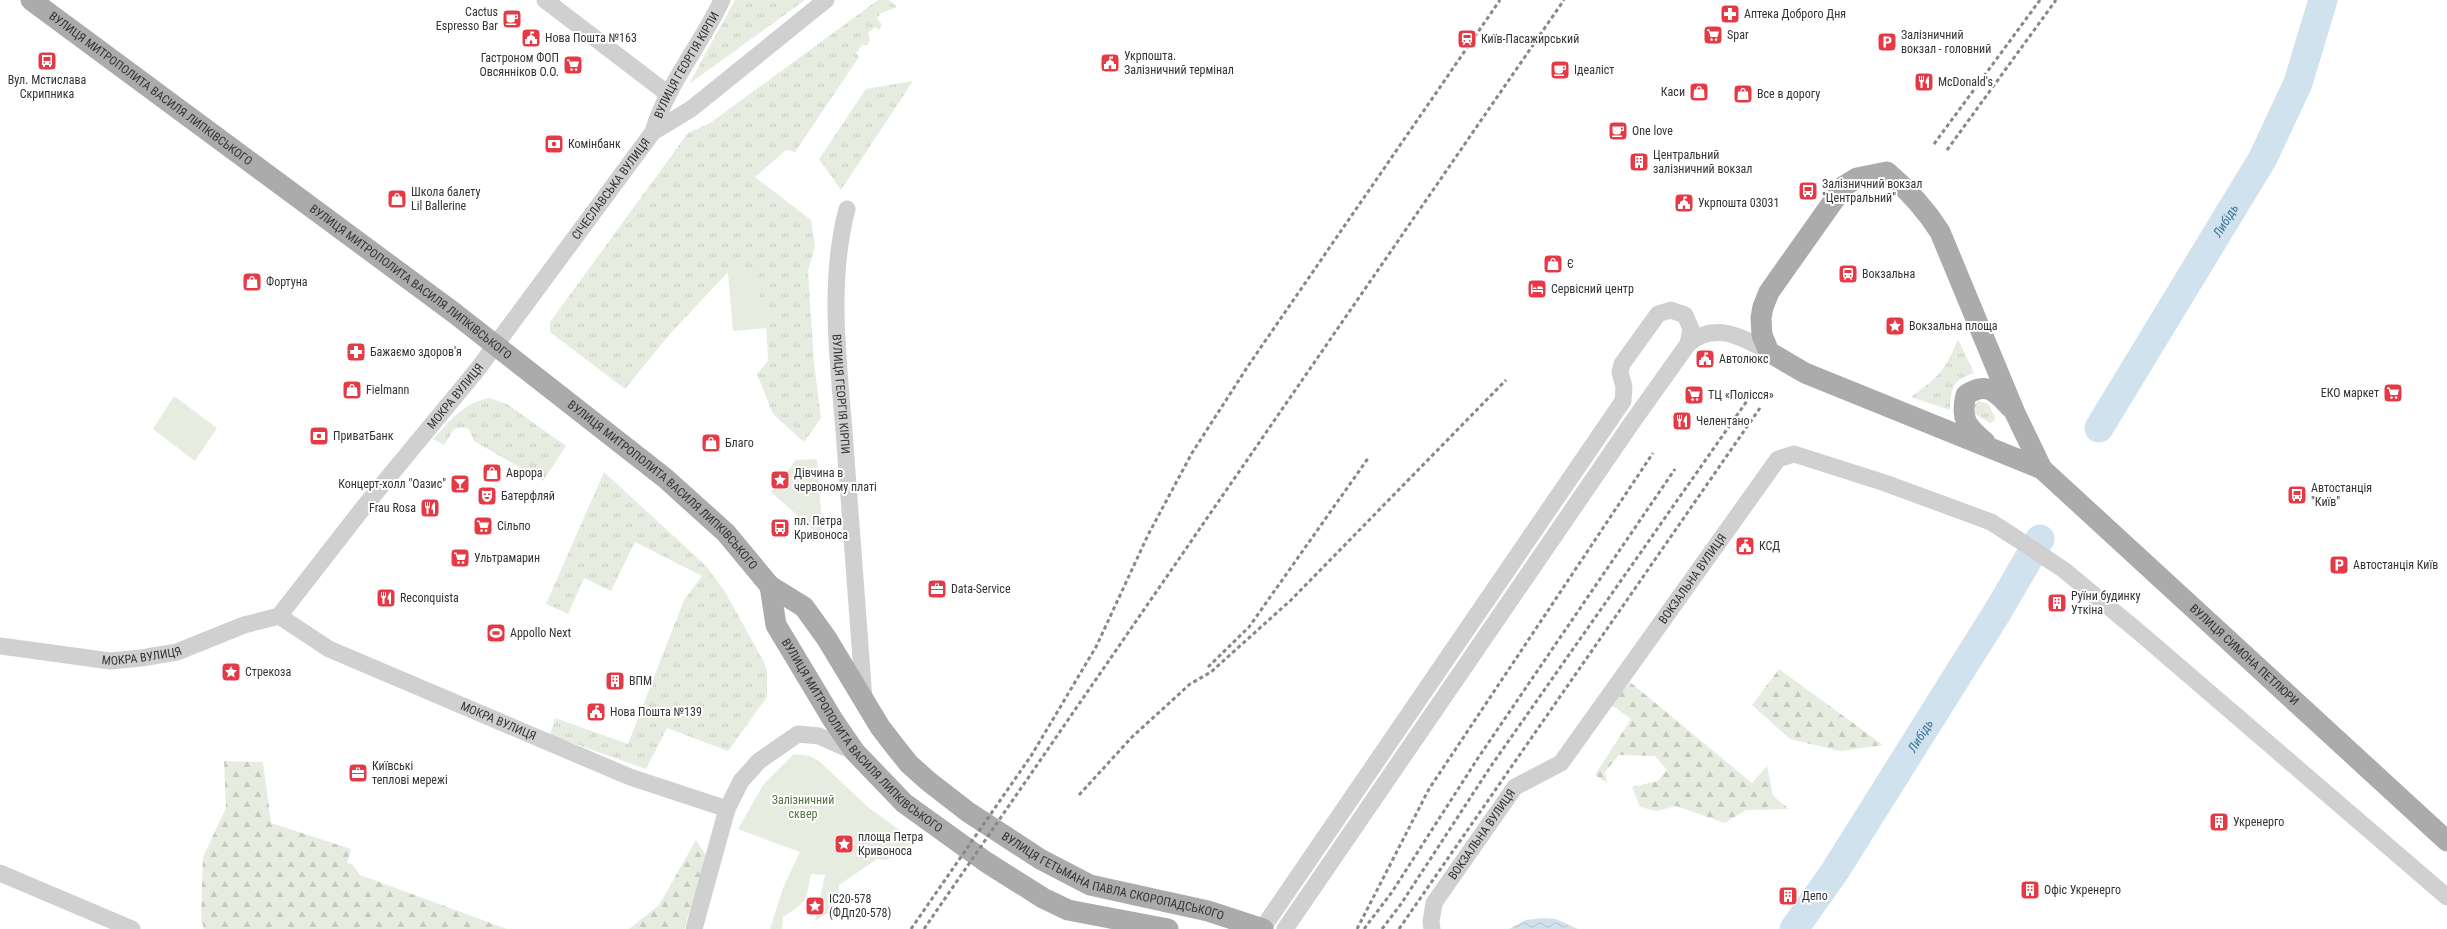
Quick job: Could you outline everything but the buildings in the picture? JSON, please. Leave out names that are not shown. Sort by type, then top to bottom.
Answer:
[{"type":"main road","name":"ВУЛИЦЯ МИТРОПОЛИТА ВАСИЛЯ ЛИПКІВСЬКОГО","points":[[31,0],[496,345],[665,478],[726,533],[770,586],[804,607],[827,639],[880,727],[909,764],[968,812]]},
{"type":"main road","points":[[1887,172],[1919,202],[1940,232],[2015,413],[2042,469],[1805,373],[1763,349],[1761,318],[1769,292],[1844,186],[1857,178],[1887,172]]},
{"type":"main road","points":[[1993,448],[1973,432],[1964,418],[1966,395],[1974,390],[1986,388],[1998,393],[2015,413]]},
{"type":"main road","name":"ВУЛИЦЯ СИМОНА ПЕТЛЮРИ","points":[[2042,469],[2447,841]]},
{"type":"main road","name":"ВУЛИЦЯ МИТРОПОЛИТА ВАСИЛЯ ЛИПКІВСЬКОГО","points":[[770,586],[776,625],[833,720],[855,752],[894,795],[948,834],[1043,898],[1068,910],[1168,929]]},
{"type":"main road","name":"ВУЛИЦЯ ГЕТЬМАНА ПАВЛА СКОРОПАДСЬКОГО","points":[[968,812],[1040,859],[1090,886],[1122,894],[1175,903],[1262,929]]},
{"type":"street","points":[[545,0],[668,94]]},
{"type":"street","name":"ВУЛИЦЯ ГЕОРГІЯ КІРПИ","points":[[653,132],[659,111],[714,17],[722,0]]},
{"type":"street","name":"СІЧЕСЛАВСЬКА ВУЛИЦЯ","points":[[496,345],[653,132],[692,109],[826,0]]},
{"type":"street","name":"ВУЛИЦЯ ГЕОРГІЯ КІРПИ","points":[[847,209],[839,240],[836,285],[838,352],[864,699]]},
{"type":"street","points":[[1262,929],[1623,401],[1624,387],[1620,372],[1622,364],[1658,314],[1671,310],[1685,315],[1692,329],[1688,344]]},
{"type":"street","points":[[1285,929],[1656,388],[1688,344],[1698,335],[1710,332],[1735,336],[1763,349]]},
{"type":"street","name":"МОКРА ВУЛИЦЯ","points":[[0,646],[110,661],[141,658],[177,652],[244,625],[279,616],[496,345]]},
{"type":"street","points":[[1624,387],[1637,394],[1644,395],[1656,388]]},
{"type":"street","name":"ВОКЗАЛЬНА ВУЛИЦЯ","points":[[1432,929],[1431,922],[1434,904],[1515,787],[1562,763],[1778,459],[1794,454],[1885,483],[1991,522],[2053,562],[2140,633],[2447,897]]},
{"type":"street","name":"МОКРА ВУЛИЦЯ","points":[[279,616],[329,649],[638,780],[726,809]]},
{"type":"street","points":[[694,929],[726,809],[741,781],[759,761],[798,734],[819,736],[855,752]]},
{"type":"street","points":[[0,874],[132,929]]},
{"type":"green space","points":[[735,0],[805,0],[689,84]]},
{"type":"green space","points":[[878,0],[889,0],[897,7],[881,13],[877,18],[882,25],[879,30],[875,27],[868,33],[870,40],[867,45],[862,45],[856,53],[859,57],[795,152],[786,150],[755,177],[811,220],[815,246],[808,271],[814,363],[821,418],[804,442],[773,414],[757,374],[768,361],[765,300],[760,301],[757,271],[727,273],[669,335],[625,389],[550,332],[550,322],[688,133],[710,123]]},
{"type":"green space","points":[[913,81],[841,190],[819,159],[866,89]]},
{"type":"green space","points":[[758,270],[760,300],[765,300],[767,328],[733,331],[728,273]]},
{"type":"green space","points":[[1958,339],[1974,373],[1961,379],[1954,386],[1951,396],[1950,410],[1911,397],[1935,378],[1945,366]]},
{"type":"green space","points":[[174,396],[217,428],[195,461],[153,429]]},
{"type":"green space","points":[[489,398],[507,404],[566,446],[543,481],[474,441],[469,429],[455,429],[444,445],[433,439],[458,413],[480,400]]},
{"type":"green space","points":[[1979,401],[1988,404],[1995,417],[1994,421],[1990,423],[1975,414],[1975,404]]},
{"type":"green space","points":[[817,459],[823,538],[771,492],[796,460]]},
{"type":"green space","points":[[604,472],[705,565],[724,590],[764,662],[767,672],[767,697],[728,751],[667,728],[646,769],[550,735],[555,718],[628,744],[684,600],[702,576],[635,542],[611,591],[584,578],[568,614],[546,604]]},
{"type":"green space","points":[[1779,669],[1883,745],[1840,751],[1790,739],[1752,705]]},
{"type":"green space","points":[[1630,682],[1752,783],[1767,766],[1773,796],[1789,809],[1746,810],[1725,823],[1676,806],[1657,811],[1640,807],[1632,787],[1658,781],[1667,770],[1655,756],[1619,755],[1605,772],[1607,783],[1595,775],[1631,719],[1612,705]]},
{"type":"green space","name":"Залізничний сквер","points":[[794,754],[810,756],[819,761],[868,807],[913,840],[909,848],[886,860],[877,859],[839,885],[838,906],[815,921],[825,875],[811,874],[808,891],[804,900],[797,908],[783,917],[782,929],[770,929],[783,888],[800,852],[738,829],[763,785]]},
{"type":"green space","points":[[224,761],[263,762],[271,823],[351,849],[347,863],[352,864],[360,875],[507,929],[204,929],[201,918],[203,857],[226,808]]},
{"type":"green space","points":[[696,840],[707,857],[684,929],[629,929],[659,905]]},
{"type":"water","points":[[1544,918],[1556,919],[1578,929],[1509,929],[1526,920]]},
{"type":"waterway","name":"Либідь","points":[[2099,428],[2263,158],[2298,83],[2323,0]]},
{"type":"waterway","name":"Либідь","points":[[1794,929],[1835,871],[1998,611],[2040,539]]},
{"type":"railway","points":[[911,929],[1031,756],[1096,647],[1148,535],[1192,453],[1248,366],[1500,0]]},
{"type":"railway","points":[[924,929],[1564,0]]},
{"type":"railway","points":[[1934,144],[2040,0]]},
{"type":"railway","points":[[1947,150],[2056,0]]},
{"type":"railway","points":[[1079,795],[1132,737],[1190,684],[1211,672],[1291,600],[1506,380]]},
{"type":"railway","points":[[1382,929],[1401,904],[1491,766],[1749,398]]},
{"type":"railway","points":[[1399,929],[1760,408]]},
{"type":"railway","points":[[1357,929],[1429,789],[1653,453]]},
{"type":"railway","points":[[1208,667],[1249,627],[1369,457]]},
{"type":"railway","points":[[1364,929],[1392,892],[1478,758],[1675,469]]},
{"type":"place","name":"Аптека Доброго Дня","points":[[1730,14]]},
{"type":"place","name":"Cactus Espresso Bar","points":[[512,19]]},
{"type":"place","name":"Spar","points":[[1713,35]]},
{"type":"place","name":"Нова Пошта №163","points":[[531,38]]},
{"type":"place","name":"Київ-Пасажирський","points":[[1467,39]]},
{"type":"place","name":"Залізничний вокзал - головний","points":[[1887,42]]},
{"type":"place","name":"Вул. Мстислава Скрипника","points":[[47,61]]},
{"type":"place","name":"Укрпошта. Залізничний термінал","points":[[1110,63]]},
{"type":"place","name":"Гастроном ФОП Овсянніков О.О.","points":[[573,65]]},
{"type":"place","name":"Ідеаліст","points":[[1560,70]]},
{"type":"place","name":"McDonald's","points":[[1924,82]]},
{"type":"place","name":"Каси","points":[[1699,92]]},
{"type":"place","name":"Все в дорогу","points":[[1743,94]]},
{"type":"place","name":"One love","points":[[1618,131]]},
{"type":"place","name":"Комінбанк","points":[[554,144]]},
{"type":"place","name":"Центральний залізничний вокзал","points":[[1639,162]]},
{"type":"place","name":"Залізничний вокзал \"Центральний\"","points":[[1808,191]]},
{"type":"place","name":"Школа балету Lil Ballerine","points":[[397,199]]},
{"type":"place","name":"Укрпошта 03031","points":[[1684,203]]},
{"type":"place","name":"Є","points":[[1553,264]]},
{"type":"place","name":"Вокзальна","points":[[1848,274]]},
{"type":"place","name":"Фортуна","points":[[252,282]]},
{"type":"place","name":"Сервісний центр","points":[[1537,289]]},
{"type":"place","name":"Вокзальна площа","points":[[1895,326]]},
{"type":"place","name":"Бажаємо здоров'я","points":[[356,352]]},
{"type":"place","name":"Автолюкс","points":[[1705,359]]},
{"type":"place","name":"Fielmann","points":[[352,390]]},
{"type":"place","name":"ЕКО маркет","points":[[2393,393]]},
{"type":"place","name":"ТЦ «Полісся»","points":[[1694,395]]},
{"type":"place","name":"Челентано","points":[[1682,421]]},
{"type":"place","name":"ПриватБанк","points":[[319,436]]},
{"type":"place","name":"Благо","points":[[711,443]]},
{"type":"place","name":"Аврора","points":[[492,473]]},
{"type":"place","name":"Дівчина в червоному платі","points":[[780,480]]},
{"type":"place","name":"Концерт-холл \"Оазис\"","points":[[460,484]]},
{"type":"place","name":"Автостанція \"Київ\"","points":[[2297,495]]},
{"type":"place","name":"Батерфляй","points":[[487,496]]},
{"type":"place","name":"Frau Rosa","points":[[430,508]]},
{"type":"place","name":"Сільпо","points":[[483,526]]},
{"type":"place","name":"пл. Петра Кривоноса","points":[[780,528]]},
{"type":"place","name":"КСД","points":[[1745,546]]},
{"type":"place","name":"Ультрамарин","points":[[460,558]]},
{"type":"place","name":"Автостанція Київ","points":[[2339,565]]},
{"type":"place","name":"Data-Service","points":[[937,589]]},
{"type":"place","name":"Reconquista","points":[[386,598]]},
{"type":"place","name":"Руїни будинку Уткіна","points":[[2057,603]]},
{"type":"place","name":"Appollo Next","points":[[496,633]]},
{"type":"place","name":"Стрекоза","points":[[231,672]]},
{"type":"place","name":"ВПМ","points":[[615,681]]},
{"type":"place","name":"Нова Пошта №139","points":[[596,712]]},
{"type":"place","name":"Київські теплові мережі","points":[[358,773]]},
{"type":"place","name":"Укренерго","points":[[2219,822]]},
{"type":"place","name":"площа Петра Кривоноса","points":[[844,844]]},
{"type":"place","name":"Офіс Укренерго","points":[[2030,890]]},
{"type":"place","name":"Депо","points":[[1788,896]]},
{"type":"place","name":"ІС20-578 (ФДп20-578)","points":[[815,906]]}]
